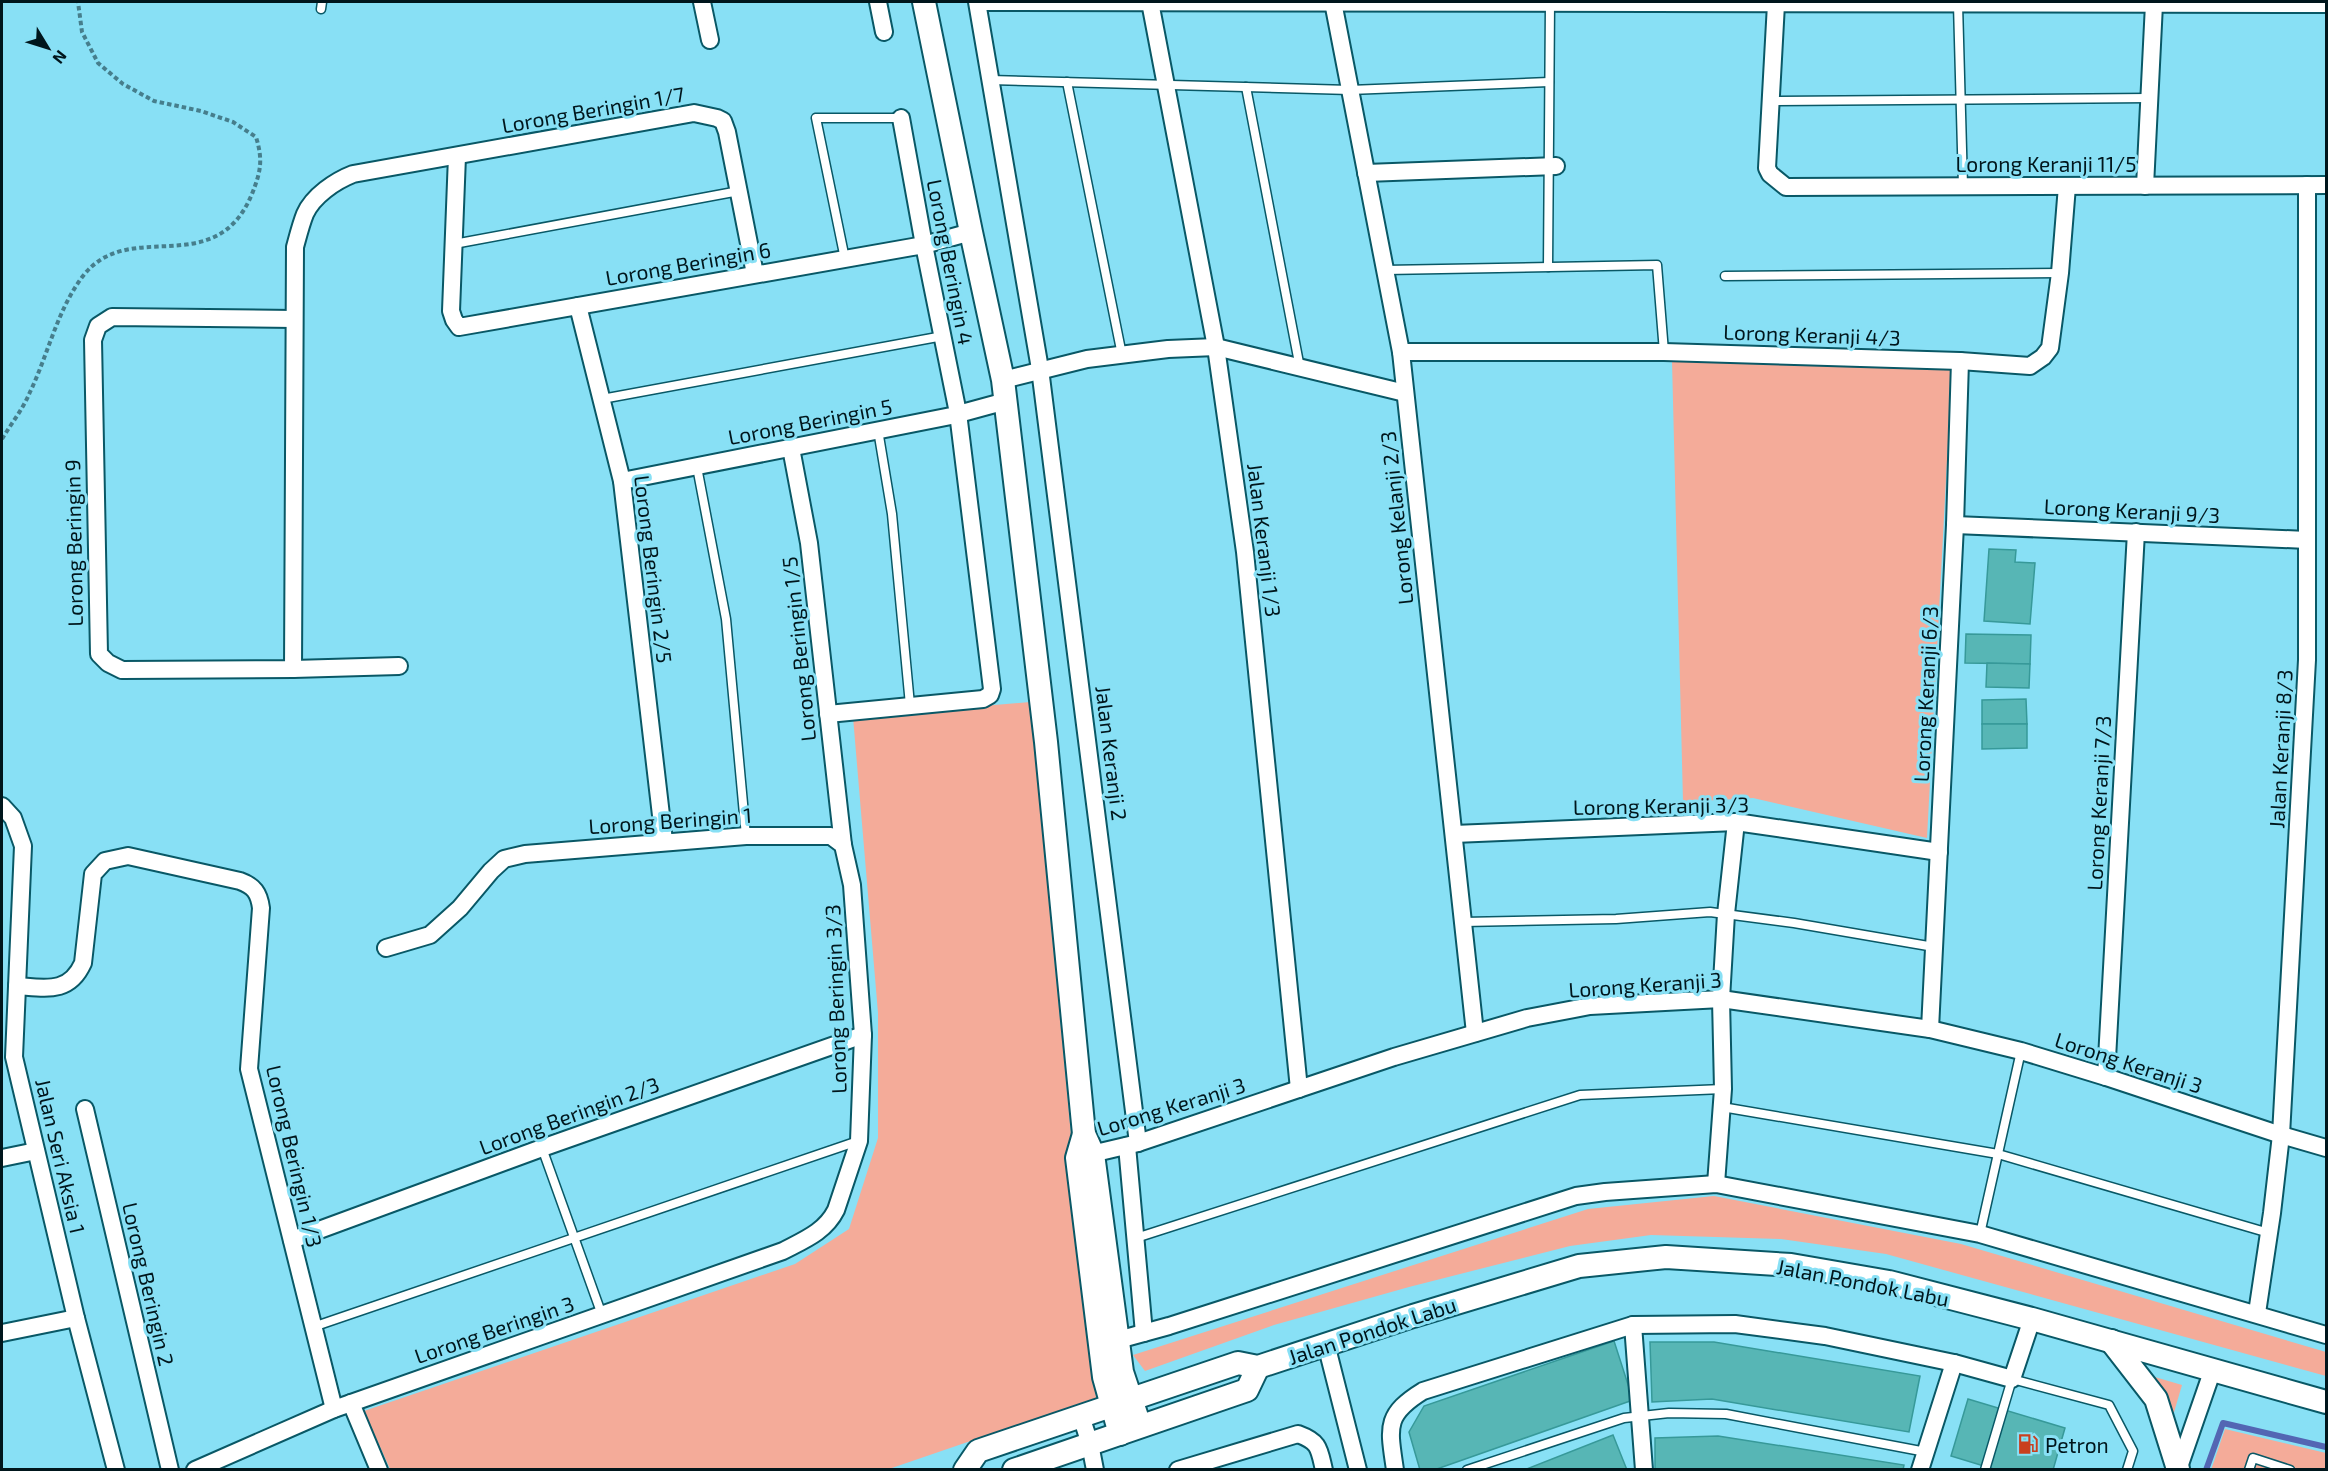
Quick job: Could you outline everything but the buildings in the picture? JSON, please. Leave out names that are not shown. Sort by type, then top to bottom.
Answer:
[{"type":"main road","points":[[924,2],[1004,390],[1046,742],[1085,1149],[1104,1377],[1121,1403],[1130,1430]]},
{"type":"main road","points":[[1085,1149],[1118,1340],[1122,1372],[1121,1403]]},
{"type":"main road","name":"Jalan Pondok Labu","points":[[965,1470],[978,1451],[1238,1363],[1258,1367],[1579,1266],[1666,1257],[1791,1265],[1889,1282],[2032,1319],[2326,1402]]},
{"type":"main road","points":[[2111,1341],[2156,1399],[2178,1469]]},
{"type":"main road","points":[[1014,1470],[1247,1390],[1258,1367]]},
{"type":"street","points":[[702,2],[710,40]]},
{"type":"street","points":[[878,2],[884,32]]},
{"type":"street","points":[[977,2],[2326,4]]},
{"type":"street","name":"Jalan Keranji 2","points":[[977,2],[1040,369],[1133,1144],[1136,1238],[1144,1333]]},
{"type":"street","name":"Jalan Keranji 1/3","points":[[1150,2],[1216,347],[1245,552],[1299,1089]]},
{"type":"street","name":"Lorong Kelanji 2/3","points":[[1333,2],[1401,352],[1475,1033]]},
{"type":"street","points":[[1772,101],[1776,3]]},
{"type":"street","points":[[2145,186],[2154,4]]},
{"type":"street","name":"Lorong Keranji 11/5","points":[[1772,101],[1767,168],[1770,174],[1786,187],[2326,184]]},
{"type":"street","name":"Lorong Beringin 1/7","points":[[457,156],[694,113],[704,114],[723,122],[727,132],[755,274]]},
{"type":"street","name":"Lorong Beringin 4","points":[[828,714],[983,699],[990,696],[992,689],[958,414],[901,118]]},
{"type":"street","points":[[293,669],[295,247],[305,213],[314,201],[340,179],[352,174],[457,156],[454,244]]},
{"type":"street","points":[[1366,173],[1551,166]]},
{"type":"street","name":"Jalan Keranji 8/3","points":[[2257,1313],[2281,1135],[2307,660],[2307,185]]},
{"type":"street","name":"Lorong Keranji 4/3","points":[[1401,352],[1664,352],[1960,361],[2030,366],[2043,357],[2050,348],[2060,273],[2067,186]]},
{"type":"street","name":"Lorong Beringin 6","points":[[454,244],[451,311],[459,327],[924,245],[970,232]]},
{"type":"street","name":"Lorong Beringin 2/5","points":[[578,306],[622,481],[664,842]]},
{"type":"street","name":"Lorong Beringin 9","points":[[294,319],[112,316],[98,326],[93,340],[99,654],[108,663],[122,670],[399,666]]},
{"type":"street","name":"Lorong Beringin 5","points":[[622,481],[958,414],[1040,369],[1087,359],[1122,355],[1216,347],[1405,393]]},
{"type":"street","name":"Lorong Keranji 6/3","points":[[1930,1029],[1955,525],[1960,361]]},
{"type":"street","name":"Lorong Beringin 1/5","points":[[791,448],[809,543],[843,845]]},
{"type":"street","name":"Lorong Keranji 9/3","points":[[1955,525],[2307,540]]},
{"type":"street","name":"Lorong Keranji 7/3","points":[[2106,1077],[2136,532]]},
{"type":"street","name":"Jalan Seri Aksia 1","points":[[2,806],[13,818],[22,846],[14,1057],[76,1318],[116,1470]]},
{"type":"street","points":[[1716,1184],[1723,1089],[1721,999],[1726,914],[1736,822]]},
{"type":"street","name":"Lorong Keranji 3/3","points":[[1454,834],[1736,822],[1939,852]]},
{"type":"street","name":"Lorong Beringin 1","points":[[386,948],[430,935],[460,908],[490,871],[504,859],[525,854],[746,836],[831,836],[843,845]]},
{"type":"street","name":"Lorong Beringin 3/3","points":[[811,1237],[831,1221],[859,1141],[863,1035],[852,885],[843,845]]},
{"type":"street","name":"Lorong Beringin 1/3","points":[[17,986],[52,988],[61,986],[78,974],[84,963],[93,874],[105,861],[128,856],[250,885],[256,891],[261,908],[249,1069],[334,1409]]},
{"type":"street","name":"Lorong Keranji 3","points":[[1085,1149],[1133,1144],[1394,1057],[1527,1018],[1590,1006],[1721,999],[1930,1029],[2021,1051],[2326,1148]]},
{"type":"street","name":"Lorong Beringin 2/3","points":[[292,1240],[542,1148],[863,1035]]},
{"type":"street","name":"Lorong Beringin 2","points":[[85,1109],[170,1470]]},
{"type":"street","points":[[2,1158],[36,1151]]},
{"type":"street","points":[[1118,1340],[1576,1196],[1716,1184],[1980,1234],[2326,1335]]},
{"type":"street","name":"Lorong Beringin 3","points":[[195,1470],[334,1409],[783,1251],[811,1237]]},
{"type":"street","points":[[2,1333],[76,1318]]},
{"type":"street","points":[[1395,1470],[1390,1434],[1394,1417],[1404,1403],[1423,1391],[1633,1325],[1735,1324],[1825,1336],[1954,1363],[2013,1379],[2032,1319]]},
{"type":"street","points":[[1633,1325],[1644,1470]]},
{"type":"street","points":[[1326,1344],[1358,1470]]},
{"type":"street","points":[[1920,1470],[1954,1363]]},
{"type":"street","points":[[2178,1469],[2213,1369]]},
{"type":"street","points":[[351,1403],[378,1470]]},
{"type":"street","points":[[1081,1416],[1095,1470]]},
{"type":"street","points":[[1178,1470],[1298,1434],[1311,1439],[1319,1447],[1324,1470]]},
{"type":"lane","points":[[1548,267],[1551,166],[1548,82],[1550,3]]},
{"type":"lane","points":[[1958,4],[1963,186]]},
{"type":"lane","points":[[990,80],[1350,90],[1548,82]]},
{"type":"lane","points":[[1066,82],[1122,355]]},
{"type":"lane","points":[[1246,87],[1300,368]]},
{"type":"lane","points":[[1772,101],[2149,98]]},
{"type":"lane","points":[[845,259],[816,118],[901,118]]},
{"type":"lane","points":[[454,244],[739,191]]},
{"type":"lane","points":[[1385,270],[1657,265],[1664,352]]},
{"type":"lane","points":[[1725,276],[2060,273]]},
{"type":"lane","points":[[602,399],[943,336]]},
{"type":"lane","points":[[878,430],[892,514],[910,705]]},
{"type":"lane","points":[[697,467],[726,619],[746,836]]},
{"type":"lane","points":[[1463,922],[1616,920],[1710,912],[1794,923],[1934,947]]},
{"type":"lane","points":[[1980,1234],[2021,1051]]},
{"type":"lane","points":[[1136,1238],[1580,1095],[1723,1089]]},
{"type":"lane","points":[[1722,1107],[1998,1154],[2269,1233]]},
{"type":"lane","points":[[313,1327],[859,1141]]},
{"type":"lane","points":[[542,1148],[602,1315]]},
{"type":"lane","points":[[1985,1470],[2013,1379],[2109,1405],[2133,1451],[2127,1470]]},
{"type":"lane","points":[[1467,1470],[1624,1418],[1670,1413],[1726,1414],[1926,1452]]},
{"type":"lane","points":[[2249,1470],[2253,1458],[2290,1470]]},
{"type":"path","points":[[2,439],[30,393],[67,303],[83,275],[101,261],[123,249],[194,245],[215,237],[233,223],[248,202],[259,175],[261,155],[256,137],[233,122],[201,111],[154,101],[123,84],[98,63],[82,32],[78,2]]},
{"type":"shaded area","points":[[1672,361],[1952,366],[1927,838],[1753,798],[1683,802]]},
{"type":"shaded area","points":[[1030,702],[1096,1398],[886,1470],[390,1469],[364,1411],[795,1264],[849,1229],[878,1138],[878,1013],[853,717]]},
{"type":"shaded area","points":[[1714,1196],[1961,1244],[2326,1352],[2326,1376],[1886,1254],[1781,1239],[1651,1235],[1570,1246],[1409,1287],[1274,1325],[1145,1371],[1133,1355],[1588,1209]]},
{"type":"shaded area","points":[[2148,1375],[2182,1385],[2172,1419]]},
{"type":"shaded area","points":[[2225,1429],[2326,1453],[2326,1469],[2211,1470]]},
{"type":"waterway","points":[[2206,1470],[2223,1423],[2326,1447]]},
{"type":"place","name":"Petron","points":[[2028,1444]]}]
